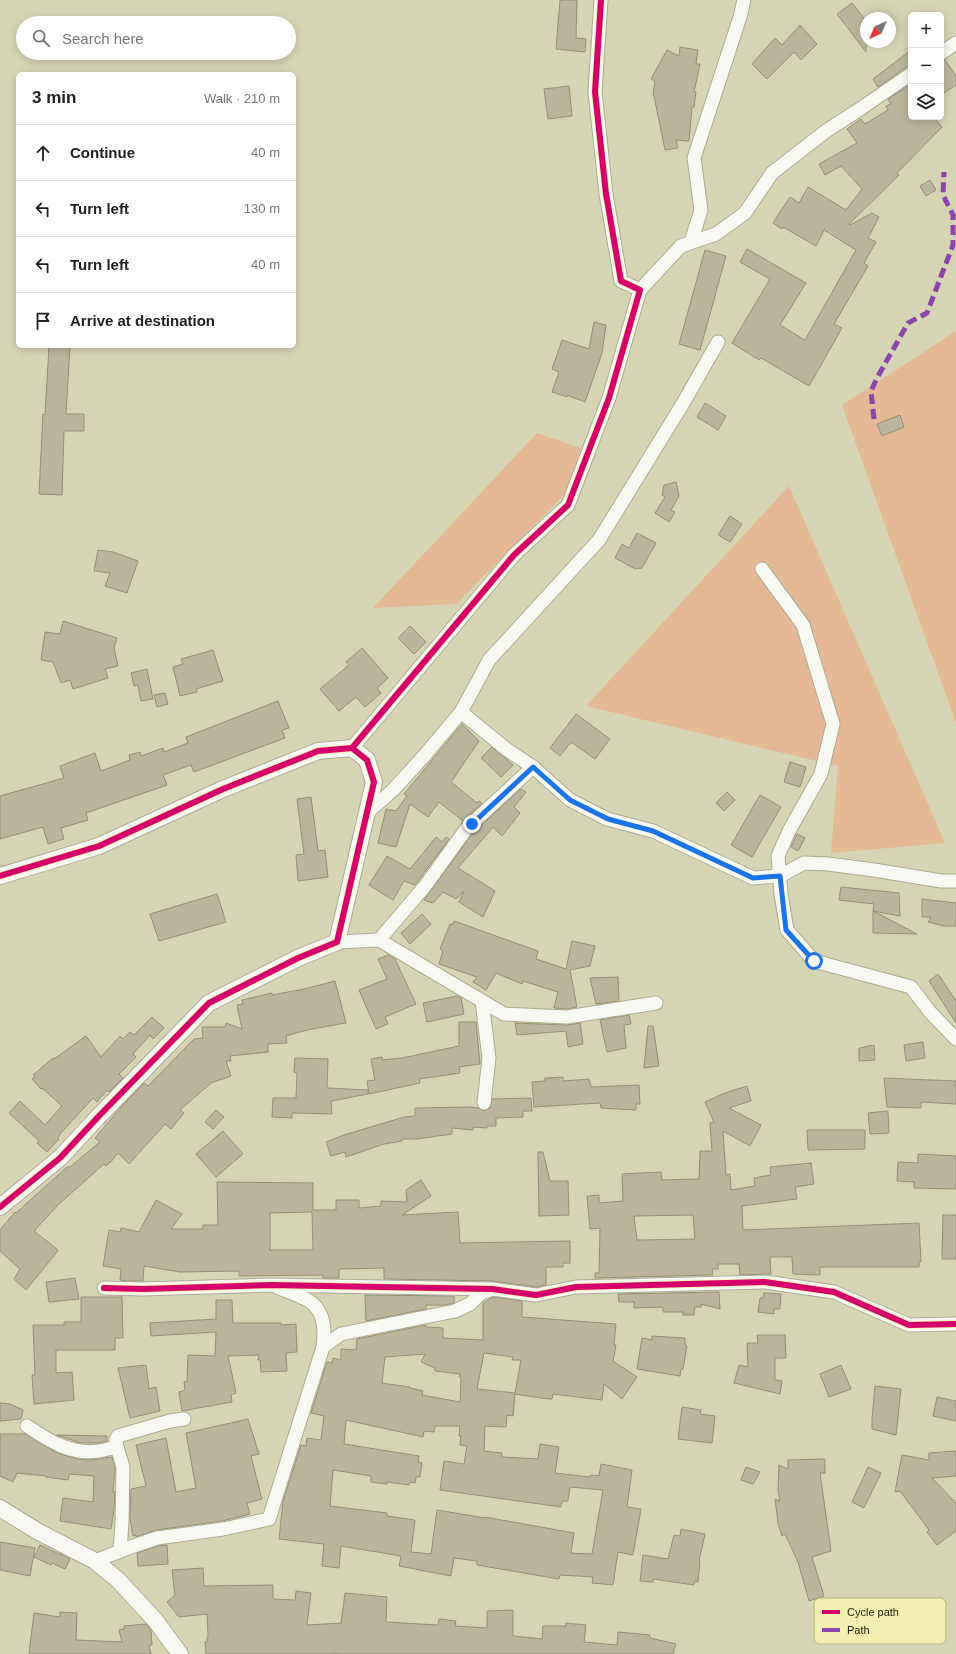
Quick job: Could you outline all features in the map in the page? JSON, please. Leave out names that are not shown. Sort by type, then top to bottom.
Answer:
[{"type":"street","points":[[601,0],[595,92],[606,194],[621,281],[640,290]]},
{"type":"street","points":[[691,242],[701,210],[694,158],[740,17],[744,0]]},
{"type":"street","points":[[944,51],[956,43]]},
{"type":"street","points":[[352,748],[514,555],[568,505],[609,398],[640,290],[681,246],[716,234],[745,213],[772,173],[826,131],[908,76]]},
{"type":"street","points":[[367,813],[393,790],[424,756],[461,712],[489,660],[599,540],[682,405],[718,342]]},
{"type":"street","points":[[762,568],[803,625],[832,724],[821,774],[789,831],[778,856],[786,930],[814,961],[911,987],[930,1012],[956,1039]]},
{"type":"street","points":[[461,712],[506,749],[533,767],[570,800],[608,819],[653,831],[753,878],[780,876],[804,863],[828,864],[874,870],[941,882],[956,881]]},
{"type":"street","points":[[0,876],[100,846],[223,789],[318,751],[352,748],[368,760],[374,782],[337,942]]},
{"type":"street","points":[[379,940],[425,886],[467,828],[533,767]]},
{"type":"street","points":[[0,1207],[60,1158],[209,1003],[298,958],[337,942],[379,940],[504,1014],[567,1017],[656,1003]]},
{"type":"street","points":[[482,1001],[489,1058],[484,1103]]},
{"type":"street","points":[[104,1288],[142,1289],[271,1285],[492,1289],[536,1295],[576,1287],[765,1282],[834,1292],[910,1325],[956,1324]]},
{"type":"street","points":[[95,1561],[157,1538],[223,1529],[269,1519],[323,1347],[326,1330],[320,1313],[312,1302],[271,1285]]},
{"type":"street","points":[[323,1347],[340,1334],[455,1311],[470,1304],[481,1293],[492,1289]]},
{"type":"street","points":[[120,1551],[123,1467],[116,1440],[118,1436],[170,1421],[184,1419]]},
{"type":"street","points":[[27,1426],[49,1441],[63,1448],[98,1451],[117,1447]]},
{"type":"street","points":[[0,1508],[36,1532],[95,1561],[118,1580],[134,1597],[180,1654]]},
{"type":"shaded area","points":[[956,331],[956,723],[842,405]]},
{"type":"shaded area","points":[[537,433],[581,448],[564,495],[456,604],[373,608]]},
{"type":"shaded area","points":[[789,486],[945,843],[831,853],[838,766],[586,706]]},
{"type":"building","points":[[560,0],[577,0],[576,38],[586,39],[585,52],[556,49]]},
{"type":"building","points":[[852,3],[860,13],[860,44],[837,14]]},
{"type":"building","points":[[800,25],[817,44],[801,60],[794,52],[767,79],[752,64],[775,38],[782,45]]},
{"type":"building","points":[[680,47],[698,50],[696,64],[700,64],[694,92],[696,92],[694,107],[692,107],[689,141],[676,140],[678,148],[665,150],[653,95],[655,81],[651,79],[667,50],[679,56]]},
{"type":"building","points":[[908,52],[908,67],[878,87],[873,79]]},
{"type":"building","points":[[944,60],[956,76],[956,85],[944,93],[944,84]]},
{"type":"building","points":[[569,86],[572,116],[548,119],[544,89]]},
{"type":"building","points":[[908,86],[908,120],[936,120],[942,127],[897,173],[899,175],[849,224],[850,225],[872,213],[879,217],[868,238],[876,242],[864,263],[868,266],[834,324],[842,328],[809,386],[761,358],[759,360],[732,343],[770,279],[740,262],[747,249],[806,283],[780,325],[805,340],[856,250],[824,230],[816,246],[773,223],[790,197],[799,203],[808,187],[846,210],[862,189],[841,166],[825,175],[819,164],[857,143],[847,129],[861,119],[865,124],[888,110],[886,106],[891,104],[888,99]]},
{"type":"building","points":[[930,180],[936,190],[926,196],[920,186]]},
{"type":"building","points":[[705,250],[726,256],[700,350],[679,344]]},
{"type":"building","points":[[594,322],[606,325],[602,353],[585,402],[567,395],[567,397],[552,392],[559,372],[552,369],[562,340],[589,349]]},
{"type":"building","points":[[49,348],[70,348],[66,414],[84,414],[84,431],[64,431],[62,495],[39,494],[43,414],[45,415]]},
{"type":"building","points":[[705,403],[726,416],[718,430],[697,417]]},
{"type":"building","points":[[900,415],[904,427],[882,436],[877,424]]},
{"type":"building","points":[[676,482],[679,496],[671,510],[675,512],[669,522],[655,513],[665,497],[662,495],[664,485]]},
{"type":"building","points":[[730,516],[742,524],[730,542],[718,535]]},
{"type":"building","points":[[637,533],[656,543],[642,568],[635,569],[615,558],[622,544],[629,548]]},
{"type":"building","points":[[98,550],[113,552],[138,561],[127,593],[105,586],[110,573],[94,571]]},
{"type":"building","points":[[63,621],[117,638],[114,648],[118,666],[105,669],[108,678],[73,689],[70,680],[61,683],[53,662],[41,660],[45,632],[60,634]]},
{"type":"building","points":[[410,626],[426,642],[414,654],[398,638]]},
{"type":"building","points":[[362,648],[388,678],[377,688],[381,693],[365,707],[356,697],[339,711],[320,689],[349,665],[346,662]]},
{"type":"building","points":[[213,650],[223,681],[196,689],[197,692],[180,696],[173,667],[183,664],[181,659]]},
{"type":"building","points":[[147,669],[153,699],[141,701],[138,685],[134,686],[131,673]]},
{"type":"building","points":[[165,693],[168,704],[157,707],[154,695]]},
{"type":"building","points":[[278,701],[289,728],[282,730],[285,738],[194,772],[191,765],[163,775],[167,785],[86,813],[88,820],[61,828],[64,839],[48,844],[43,827],[0,839],[0,796],[64,778],[60,766],[95,753],[101,771],[130,760],[129,755],[140,752],[141,756],[163,748],[164,752],[188,743],[186,737]]},
{"type":"building","points":[[576,714],[610,739],[595,759],[571,742],[560,756],[550,748]]},
{"type":"building","points":[[462,724],[479,741],[451,782],[477,803],[479,801],[482,803],[463,821],[439,802],[428,817],[410,804],[396,847],[378,843],[386,809],[396,811],[407,796],[404,794]]},
{"type":"building","points":[[492,747],[513,765],[501,777],[481,758]]},
{"type":"building","points":[[790,762],[806,767],[800,787],[784,782]]},
{"type":"building","points":[[521,789],[526,792],[514,807],[520,813],[502,836],[493,827],[458,868],[495,891],[483,917],[459,902],[464,891],[456,899],[443,892],[433,903],[424,900],[473,833]]},
{"type":"building","points":[[727,792],[735,800],[724,811],[716,803]]},
{"type":"building","points":[[760,795],[781,807],[752,857],[731,845]]},
{"type":"building","points":[[311,797],[318,851],[325,850],[328,877],[298,881],[296,855],[304,854],[297,799]]},
{"type":"building","points":[[797,834],[805,838],[798,851],[791,847]]},
{"type":"building","points":[[436,837],[442,842],[446,837],[449,839],[415,885],[404,881],[393,900],[369,885],[387,856],[410,869]]},
{"type":"building","points":[[841,887],[899,893],[900,916],[873,911],[874,904],[839,900]]},
{"type":"building","points":[[217,894],[226,922],[159,941],[150,914]]},
{"type":"building","points":[[922,899],[956,903],[956,926],[944,926],[928,922],[931,917],[922,917]]},
{"type":"building","points":[[873,911],[917,934],[873,933]]},
{"type":"building","points":[[422,914],[431,924],[410,944],[401,933]]},
{"type":"building","points":[[454,921],[538,951],[536,959],[566,969],[572,941],[595,946],[590,966],[570,970],[577,1007],[567,1009],[554,1008],[558,992],[523,981],[522,984],[496,973],[486,990],[473,982],[477,977],[439,964],[443,951],[440,949],[450,924],[452,925]]},
{"type":"building","points":[[388,955],[395,959],[416,1004],[385,1017],[388,1024],[376,1029],[359,990],[387,979],[378,959]]},
{"type":"building","points":[[938,974],[956,1001],[956,1023],[929,981]]},
{"type":"building","points":[[618,977],[619,1001],[596,1004],[590,978]]},
{"type":"building","points":[[335,981],[346,1023],[307,1030],[286,1036],[287,1043],[268,1044],[268,1052],[230,1056],[231,1061],[226,1061],[231,1076],[211,1083],[180,1110],[184,1113],[171,1129],[165,1124],[129,1164],[118,1153],[110,1163],[106,1166],[104,1164],[59,1204],[34,1231],[58,1250],[57,1252],[26,1290],[14,1279],[20,1269],[0,1251],[0,1230],[15,1212],[16,1213],[67,1167],[70,1167],[100,1142],[95,1138],[144,1083],[148,1086],[194,1039],[203,1038],[202,1027],[225,1027],[226,1023],[242,1029],[237,1005],[243,1004],[242,1000],[272,993],[272,995],[304,989]]},
{"type":"building","points":[[457,996],[461,998],[464,1014],[427,1022],[423,1003]]},
{"type":"building","points":[[629,1015],[631,1024],[624,1025],[626,1048],[607,1052],[600,1020]]},
{"type":"building","points":[[152,1017],[164,1028],[153,1039],[150,1035],[133,1054],[136,1057],[119,1074],[123,1078],[109,1092],[107,1090],[97,1102],[93,1098],[60,1134],[59,1139],[47,1152],[37,1143],[39,1141],[9,1113],[20,1101],[45,1125],[62,1106],[42,1088],[41,1089],[32,1079],[35,1077],[33,1075],[53,1058],[54,1059],[86,1036],[101,1057],[120,1036],[123,1039],[130,1032],[134,1035]]},
{"type":"building","points":[[459,1022],[476,1022],[480,1064],[459,1067],[460,1073],[419,1079],[420,1083],[369,1094],[367,1081],[375,1080],[371,1059],[382,1057],[383,1060],[402,1058],[459,1046]]},
{"type":"building","points":[[515,1023],[567,1025],[580,1023],[583,1044],[568,1047],[566,1031],[517,1035]]},
{"type":"building","points":[[648,1026],[653,1026],[659,1066],[644,1068]]},
{"type":"building","points":[[923,1042],[925,1058],[906,1061],[904,1045]]},
{"type":"building","points":[[874,1045],[875,1060],[859,1061],[859,1048]]},
{"type":"building","points":[[295,1058],[328,1059],[327,1088],[368,1090],[368,1094],[331,1101],[332,1114],[292,1113],[292,1118],[272,1117],[273,1098],[296,1098],[297,1073],[294,1072]]},
{"type":"building","points":[[563,1077],[563,1081],[589,1079],[591,1087],[639,1085],[640,1104],[636,1104],[636,1110],[601,1108],[600,1103],[534,1107],[532,1082],[545,1081],[545,1078]]},
{"type":"building","points":[[884,1078],[956,1081],[956,1104],[921,1102],[921,1108],[887,1107]]},
{"type":"building","points":[[747,1086],[751,1101],[729,1108],[761,1125],[750,1146],[723,1131],[726,1175],[730,1174],[731,1190],[755,1186],[754,1178],[771,1175],[770,1167],[811,1163],[814,1184],[795,1187],[797,1199],[742,1206],[743,1230],[919,1223],[921,1262],[919,1262],[919,1267],[820,1267],[820,1275],[793,1274],[792,1257],[770,1257],[771,1274],[740,1275],[739,1264],[718,1264],[718,1269],[712,1269],[713,1275],[595,1278],[595,1273],[599,1273],[600,1228],[590,1229],[587,1196],[599,1195],[599,1203],[623,1201],[622,1174],[661,1172],[662,1180],[699,1179],[700,1151],[712,1151],[710,1123],[714,1122],[705,1102],[725,1093]],"holes":[[[693,1215],[695,1239],[637,1240],[634,1216]]]},
{"type":"building","points":[[531,1098],[532,1111],[523,1111],[523,1117],[496,1118],[496,1126],[487,1126],[487,1128],[473,1127],[473,1130],[452,1128],[452,1134],[417,1139],[402,1139],[402,1141],[384,1144],[346,1157],[345,1152],[331,1156],[326,1142],[404,1117],[415,1116],[415,1108],[469,1107],[478,1108],[484,1111],[490,1108],[492,1099]]},
{"type":"building","points":[[216,1110],[224,1117],[213,1129],[205,1122]]},
{"type":"building","points":[[888,1111],[889,1133],[870,1134],[868,1113]]},
{"type":"building","points":[[807,1130],[865,1130],[865,1149],[808,1150]]},
{"type":"building","points":[[223,1131],[243,1154],[216,1177],[196,1154]]},
{"type":"building","points":[[538,1152],[543,1152],[550,1181],[568,1181],[569,1215],[539,1216]]},
{"type":"building","points":[[918,1154],[956,1156],[956,1189],[914,1188],[914,1182],[897,1181],[898,1162],[918,1163]]},
{"type":"building","points":[[421,1180],[431,1196],[402,1215],[458,1212],[460,1243],[570,1241],[570,1263],[563,1263],[563,1267],[546,1267],[546,1285],[536,1287],[492,1281],[384,1279],[384,1268],[339,1269],[339,1278],[323,1278],[323,1275],[239,1276],[239,1271],[180,1272],[144,1266],[143,1281],[127,1281],[120,1280],[121,1269],[103,1266],[109,1230],[120,1232],[121,1228],[139,1232],[156,1200],[182,1214],[171,1229],[203,1229],[203,1225],[218,1225],[217,1182],[313,1183],[313,1210],[336,1210],[336,1200],[359,1200],[359,1208],[381,1206],[381,1201],[407,1202],[406,1190]],"holes":[[[312,1212],[313,1250],[270,1250],[270,1213]]]},
{"type":"building","points":[[943,1215],[956,1215],[956,1259],[942,1259]]},
{"type":"building","points":[[75,1278],[79,1299],[49,1302],[46,1282]]},
{"type":"building","points":[[719,1292],[720,1309],[701,1304],[701,1307],[695,1307],[694,1315],[683,1315],[683,1312],[663,1312],[663,1307],[634,1308],[634,1302],[619,1302],[618,1294]]},
{"type":"building","points":[[764,1293],[781,1294],[780,1309],[774,1309],[774,1314],[758,1312],[760,1298],[763,1298]]},
{"type":"building","points":[[365,1295],[454,1296],[454,1303],[446,1305],[426,1305],[426,1309],[366,1321]]},
{"type":"building","points":[[81,1297],[122,1297],[123,1338],[115,1338],[115,1350],[56,1350],[56,1373],[72,1372],[74,1400],[34,1404],[32,1375],[35,1375],[33,1325],[64,1325],[64,1322],[81,1322]]},
{"type":"building","points":[[493,1297],[522,1301],[522,1317],[616,1324],[614,1345],[616,1345],[613,1361],[637,1377],[622,1399],[604,1384],[602,1400],[553,1394],[552,1399],[548,1399],[515,1394],[513,1416],[507,1415],[506,1427],[485,1426],[484,1451],[502,1453],[502,1457],[538,1459],[540,1444],[559,1447],[555,1473],[590,1477],[591,1475],[599,1476],[601,1464],[632,1470],[627,1507],[641,1509],[633,1555],[618,1552],[613,1585],[592,1583],[593,1577],[560,1575],[559,1579],[477,1565],[477,1561],[454,1558],[451,1576],[399,1566],[401,1556],[341,1546],[339,1568],[322,1566],[324,1544],[279,1539],[283,1501],[301,1445],[306,1446],[307,1438],[321,1440],[324,1416],[311,1413],[327,1362],[332,1363],[333,1358],[341,1360],[341,1349],[356,1350],[357,1339],[426,1325],[426,1327],[443,1328],[443,1338],[483,1340],[483,1303]],"holes":[[[484,1353],[513,1357],[512,1360],[521,1360],[515,1393],[477,1389]],[[425,1354],[421,1362],[435,1368],[435,1371],[460,1374],[460,1402],[422,1395],[423,1391],[410,1387],[382,1383],[385,1357]],[[346,1420],[423,1437],[424,1431],[434,1432],[435,1426],[460,1426],[460,1445],[467,1446],[464,1464],[444,1461],[440,1490],[561,1507],[562,1501],[568,1501],[570,1487],[603,1490],[592,1554],[571,1553],[574,1533],[437,1510],[431,1554],[411,1552],[415,1520],[387,1516],[387,1513],[330,1506],[333,1470],[371,1476],[371,1482],[387,1484],[387,1482],[409,1485],[410,1482],[415,1483],[416,1477],[420,1477],[422,1463],[418,1462],[419,1456],[344,1444]]]},
{"type":"building","points":[[216,1300],[232,1300],[233,1323],[281,1323],[281,1325],[296,1324],[297,1352],[286,1353],[287,1371],[261,1372],[260,1360],[258,1360],[259,1355],[228,1356],[236,1393],[231,1395],[232,1402],[182,1411],[179,1392],[185,1390],[184,1382],[187,1381],[188,1355],[215,1356],[216,1332],[151,1336],[150,1323],[216,1319]]},
{"type":"building","points":[[757,1335],[785,1335],[786,1358],[775,1358],[775,1380],[782,1381],[780,1394],[734,1383],[739,1365],[748,1367],[747,1343],[758,1343]]},
{"type":"building","points":[[652,1336],[685,1338],[685,1345],[687,1346],[683,1369],[681,1369],[680,1376],[637,1369],[642,1338],[652,1340]]},
{"type":"building","points":[[146,1365],[149,1389],[156,1387],[160,1411],[130,1418],[118,1368]]},
{"type":"building","points":[[841,1365],[851,1389],[829,1397],[820,1374]]},
{"type":"building","points":[[875,1386],[901,1389],[896,1435],[872,1429]]},
{"type":"building","points":[[937,1397],[956,1401],[956,1421],[933,1416]]},
{"type":"building","points":[[0,1403],[10,1404],[23,1410],[21,1419],[0,1421]]},
{"type":"building","points":[[682,1407],[701,1410],[700,1414],[715,1416],[712,1443],[678,1439]]},
{"type":"building","points":[[248,1419],[259,1454],[251,1456],[262,1499],[247,1503],[250,1514],[222,1521],[156,1530],[136,1537],[136,1535],[133,1536],[130,1519],[131,1489],[146,1486],[136,1445],[166,1438],[176,1492],[196,1488],[186,1433]]},
{"type":"building","points":[[0,1434],[25,1434],[57,1453],[77,1459],[89,1460],[112,1457],[115,1467],[113,1492],[115,1492],[111,1529],[60,1521],[63,1498],[93,1502],[94,1476],[69,1474],[68,1480],[17,1473],[13,1482],[0,1476]]},
{"type":"building","points":[[57,1435],[107,1436],[107,1441],[98,1443],[80,1443]]},
{"type":"building","points":[[956,1451],[956,1476],[932,1478],[956,1503],[956,1531],[937,1545],[927,1532],[929,1530],[900,1491],[895,1492],[902,1455],[929,1460],[929,1453]]},
{"type":"building","points":[[825,1459],[825,1473],[820,1473],[831,1551],[812,1557],[824,1596],[814,1598],[809,1601],[798,1562],[785,1534],[782,1536],[778,1523],[775,1499],[780,1501],[778,1490],[779,1465],[788,1469],[788,1460]]},
{"type":"building","points":[[746,1467],[760,1472],[753,1484],[741,1480]]},
{"type":"building","points":[[868,1467],[881,1473],[864,1508],[852,1502]]},
{"type":"building","points":[[681,1529],[705,1534],[699,1561],[698,1582],[695,1581],[694,1585],[653,1579],[653,1582],[640,1581],[643,1555],[668,1559],[674,1535],[680,1536]]},
{"type":"building","points":[[0,1542],[35,1548],[30,1576],[0,1570]]},
{"type":"building","points":[[40,1545],[70,1559],[65,1569],[52,1563],[51,1565],[34,1557]]},
{"type":"building","points":[[167,1545],[168,1564],[138,1566],[137,1553]]},
{"type":"building","points":[[203,1568],[204,1586],[273,1585],[273,1599],[295,1600],[296,1591],[311,1593],[307,1625],[341,1623],[345,1593],[387,1597],[386,1622],[438,1625],[439,1619],[456,1621],[455,1626],[487,1628],[487,1611],[513,1610],[513,1636],[542,1639],[543,1626],[566,1626],[566,1623],[586,1625],[584,1642],[617,1645],[618,1632],[650,1635],[650,1638],[676,1644],[673,1654],[206,1654],[205,1642],[207,1642],[208,1637],[207,1614],[179,1617],[167,1602],[175,1595],[172,1570]]},
{"type":"building","points":[[60,1612],[77,1613],[76,1640],[122,1642],[119,1630],[124,1629],[124,1626],[146,1624],[151,1630],[152,1645],[149,1645],[151,1654],[29,1654],[34,1613],[60,1617]]},
{"type":"marked path","points":[[874,419],[871,391],[908,323],[927,313],[953,245],[953,215],[943,195],[944,172]]},
{"type":"cycle path","points":[[352,748],[514,555],[568,505],[609,398],[640,290],[621,281],[606,194],[595,92],[601,0]]},
{"type":"cycle path","points":[[0,876],[99,846],[223,789],[318,751],[352,748],[367,760],[374,782],[337,942],[298,958],[209,1003],[60,1158],[0,1207]]},
{"type":"cycle path","points":[[104,1288],[143,1289],[271,1285],[492,1289],[536,1295],[576,1287],[765,1282],[834,1292],[909,1325],[956,1324]]},
{"type":"route","points":[[472,824],[533,767],[570,800],[608,819],[653,831],[753,878],[780,876],[786,930],[814,961]]}]
